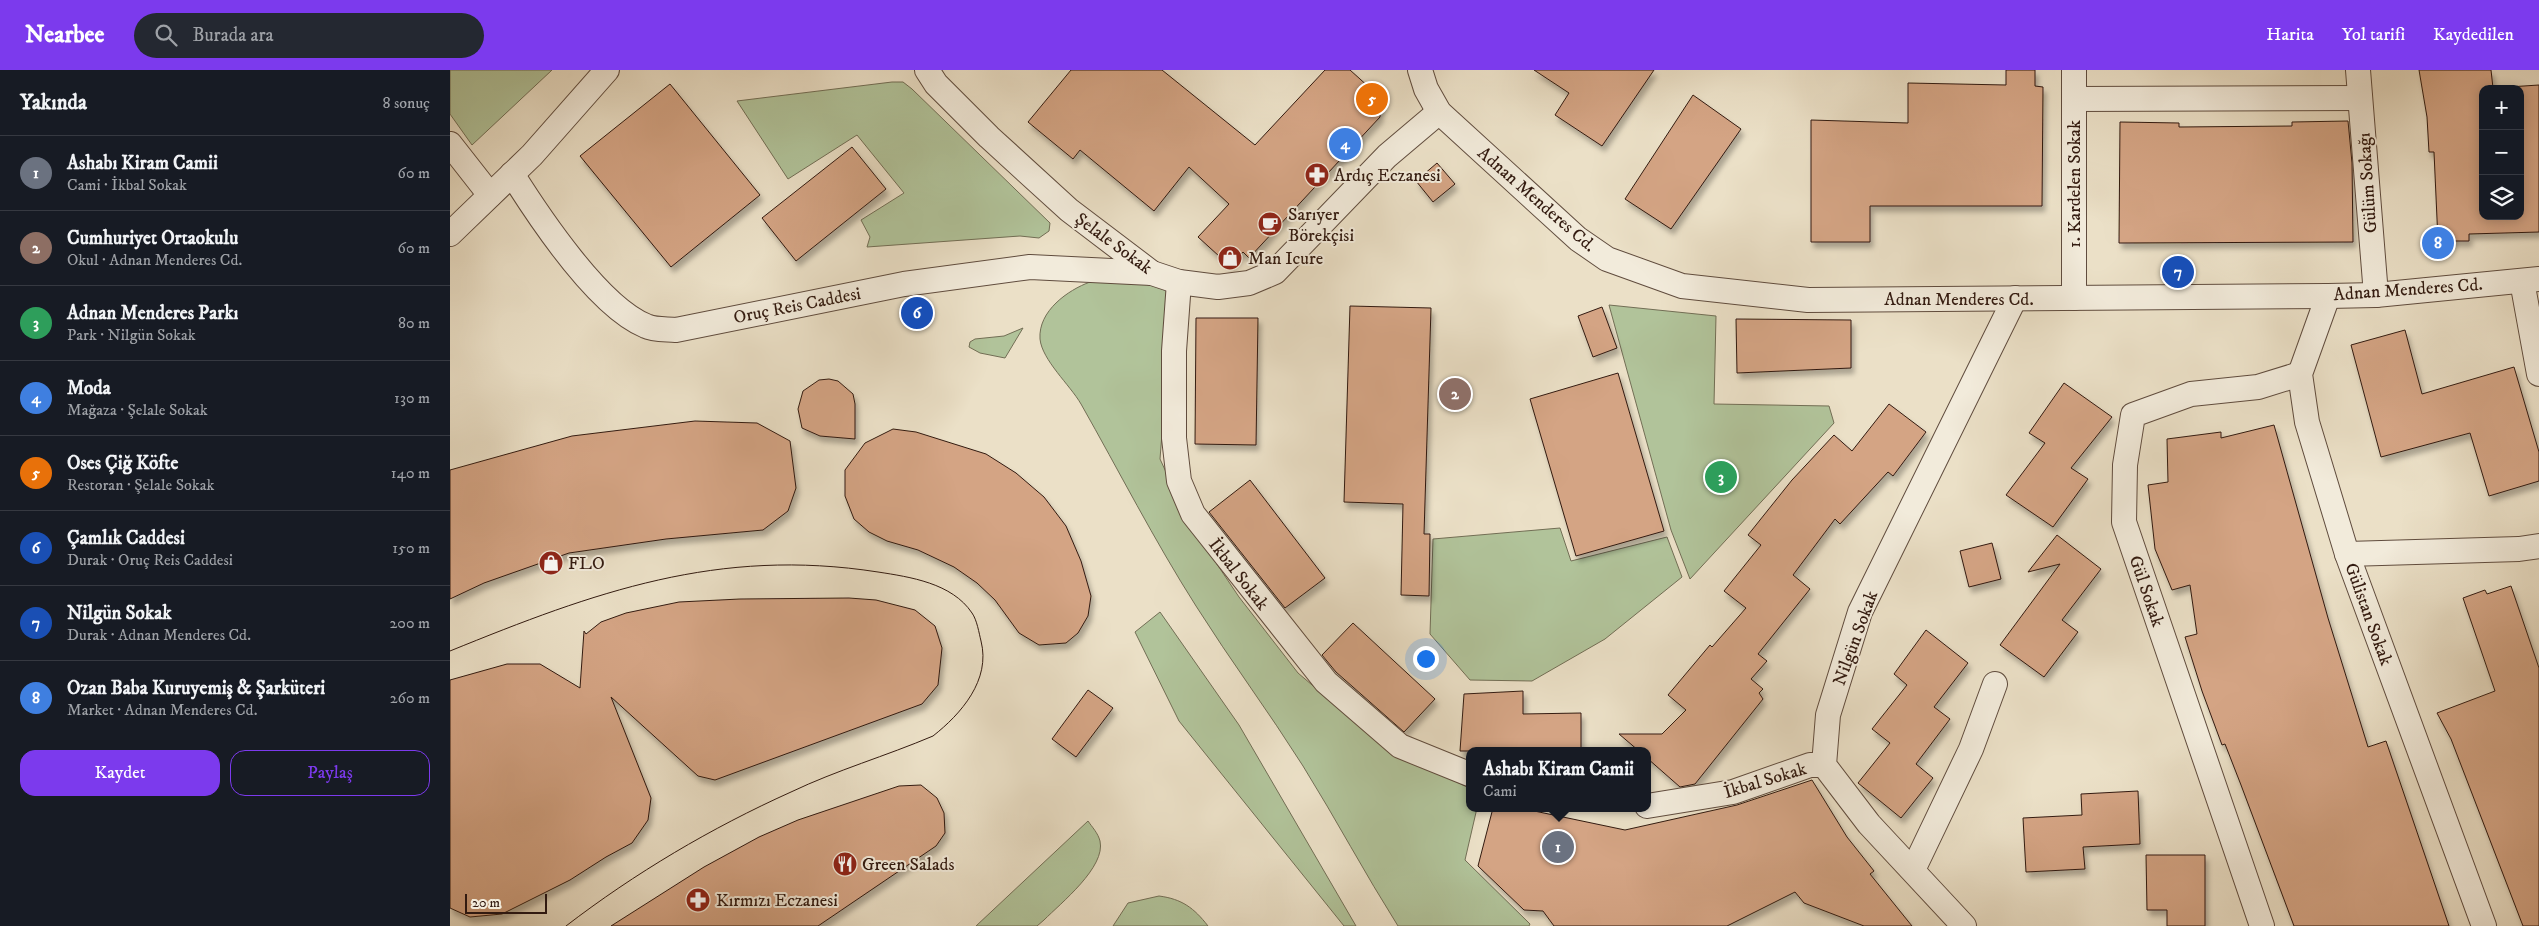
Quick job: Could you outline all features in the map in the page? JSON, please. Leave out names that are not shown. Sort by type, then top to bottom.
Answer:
[{"type":"street","points":[[450,234],[512,174],[607,70]]},
{"type":"street","name":"Şelale Sokak","points":[[927,70],[936,84],[982,130],[1069,210],[1152,273],[1179,282],[1218,287],[1249,283],[1274,272],[1387,156],[1439,112]]},
{"type":"street","name":"Adnan Menderes Cd.","points":[[1420,70],[1426,89],[1439,112],[1578,239],[1607,259],[1682,286],[1808,300],[2376,295],[2531,280]]},
{"type":"street","name":"1. Kardelen Sokak","points":[[2074,70],[2074,298]]},
{"type":"street","name":"Gülüm Sokağı","points":[[2358,70],[2376,295]]},
{"type":"street","points":[[2074,100],[2360,98]]},
{"type":"street","points":[[450,144],[490,195]]},
{"type":"street","name":"Oruç Reis Caddesi","points":[[512,174],[534,209],[577,264],[608,299],[627,315],[647,327],[676,330],[904,284],[1030,267],[1152,273]]},
{"type":"street","points":[[2531,280],[2539,374]]},
{"type":"street","name":"İkbal Sokak","points":[[1179,282],[1174,351],[1174,438],[1179,481],[1193,514],[1326,682],[1400,746],[1466,773]]},
{"type":"street","name":"Gülistan Sokak","points":[[2328,296],[2300,374],[2307,422],[2347,554],[2484,926]]},
{"type":"street","name":"Nilgün Sokak","points":[[1824,765],[1828,715],[1860,612],[2015,298]]},
{"type":"street","name":"Gül Sokak","points":[[2262,926],[2124,522],[2125,465],[2133,414],[2191,394],[2258,387],[2300,374]]},
{"type":"street","points":[[2347,554],[2519,549],[2539,546]]},
{"type":"street","points":[[1913,870],[1971,749],[1995,684]]},
{"type":"street","name":"İkbal Sokak","points":[[1651,805],[1733,792],[1810,765],[1824,765]]},
{"type":"street","points":[[1824,765],[1869,824],[1964,926]]},
{"type":"green space","points":[[450,70],[552,70],[472,145],[450,114]]},
{"type":"green space","points":[[903,82],[912,89],[1050,223],[1049,231],[1039,238],[1020,236],[867,247],[870,237],[861,220],[904,193],[857,135],[788,179],[737,101]]},
{"type":"green space","points":[[1090,282],[1160,284],[1168,291],[1172,304],[1160,459],[1190,524],[1239,597],[1298,673],[1379,742],[1466,786],[1466,812],[1476,812],[1465,860],[1530,924],[1529,926],[1398,926],[1303,766],[1181,581],[1151,531],[1081,404],[1051,364],[1042,347],[1040,339],[1041,329],[1049,311],[1064,296]]},
{"type":"green space","points":[[1609,305],[1716,316],[1714,404],[1829,406],[1834,423],[1690,579],[1671,530]]},
{"type":"green space","points":[[1023,328],[1005,358],[980,353],[969,347],[970,342],[975,339],[1004,336]]},
{"type":"green space","points":[[1560,528],[1571,561],[1667,537],[1682,577],[1605,639],[1532,681],[1470,680],[1430,634],[1433,539]]},
{"type":"green space","points":[[1160,612],[1239,725],[1356,926],[1344,926],[1179,721],[1135,632]]},
{"type":"green space","points":[[1088,821],[1100,841],[1100,851],[1096,862],[1081,884],[1044,920],[1037,926],[976,926]]},
{"type":"green space","points":[[1159,896],[1174,899],[1187,905],[1208,926],[1113,926],[1128,903]]},
{"type":"building","points":[[1071,70],[1162,70],[1255,145],[1325,70],[1350,70],[1380,97],[1380,117],[1249,258],[1243,252],[1230,266],[1198,237],[1229,204],[1189,167],[1154,211],[1080,150],[1073,159],[1028,122]]},
{"type":"building","points":[[1534,70],[1654,70],[1602,146],[1555,115],[1569,93]]},
{"type":"building","points":[[2006,70],[2035,70],[2035,86],[2043,87],[2042,206],[1870,206],[1870,242],[1811,242],[1811,120],[1908,123],[1908,83],[2006,85]]},
{"type":"building","points":[[2419,70],[2491,70],[2493,85],[2479,85],[2479,220],[2524,220],[2524,86],[2539,85],[2539,232],[2469,234],[2469,241],[2438,241],[2434,152],[2429,152],[2427,117]]},
{"type":"building","points":[[670,84],[760,195],[671,267],[580,156]]},
{"type":"building","points":[[1693,95],[1741,129],[1671,229],[1625,199]]},
{"type":"building","points":[[2348,121],[2352,163],[2353,242],[2119,243],[2120,122],[2179,123],[2179,127],[2292,126],[2292,122]]},
{"type":"building","points":[[852,147],[886,189],[796,261],[762,218]]},
{"type":"building","points":[[1437,163],[1455,184],[1433,202],[1416,181]]},
{"type":"building","points":[[1350,306],[1431,308],[1424,534],[1430,534],[1429,596],[1401,595],[1403,504],[1344,502]]},
{"type":"building","points":[[1602,307],[1617,348],[1593,357],[1578,316]]},
{"type":"building","points":[[1196,318],[1258,318],[1256,445],[1195,444]]},
{"type":"building","points":[[1736,319],[1851,320],[1851,368],[1737,373]]},
{"type":"building","points":[[2405,330],[2422,394],[2514,367],[2539,452],[2539,481],[2489,496],[2470,433],[2381,457],[2351,345]]},
{"type":"building","points":[[1618,373],[1664,531],[1576,556],[1530,399]]},
{"type":"building","points":[[829,379],[838,381],[853,394],[855,404],[855,439],[820,436],[802,428],[798,409],[803,391],[819,380]]},
{"type":"building","points":[[2064,383],[2112,417],[2071,468],[2088,479],[2053,527],[2006,495],[2045,443],[2029,433]]},
{"type":"building","points":[[1889,404],[1926,432],[1893,476],[1888,472],[1840,524],[1835,519],[1793,575],[1810,589],[1758,654],[1767,661],[1751,679],[1763,689],[1759,693],[1763,699],[1695,784],[1680,787],[1651,762],[1651,747],[1634,747],[1619,734],[1662,734],[1686,710],[1668,695],[1710,645],[1712,647],[1746,608],[1724,591],[1761,545],[1748,535],[1792,480],[1834,435],[1852,451]]},
{"type":"building","points":[[695,421],[757,423],[790,441],[796,488],[788,511],[763,530],[666,539],[569,553],[484,583],[450,599],[450,470],[572,436]]},
{"type":"building","points":[[2274,425],[2328,618],[2368,747],[2386,741],[2449,926],[2294,926],[2225,744],[2222,745],[2202,691],[2185,637],[2197,634],[2190,585],[2172,590],[2155,549],[2148,485],[2168,482],[2167,439],[2221,432],[2221,438]]},
{"type":"building","points":[[893,429],[916,432],[986,454],[1016,473],[1044,497],[1066,526],[1081,561],[1091,596],[1088,616],[1078,633],[1066,643],[1039,645],[1019,633],[995,600],[977,583],[954,567],[918,550],[887,541],[869,532],[854,519],[845,496],[845,470],[865,443]]},
{"type":"building","points":[[1250,480],[1325,578],[1285,608],[1209,512]]},
{"type":"building","points":[[2057,535],[2101,569],[2062,620],[2078,632],[2044,677],[2000,645],[2060,564],[2028,572]]},
{"type":"building","points":[[1992,543],[2001,579],[1969,587],[1960,551]]},
{"type":"building","points":[[2511,586],[2539,668],[2539,926],[2523,926],[2451,739],[2437,713],[2495,691],[2463,598],[2485,590],[2487,594]]},
{"type":"building","points":[[849,598],[876,600],[915,610],[935,626],[942,648],[938,685],[922,704],[715,780],[698,776],[611,697],[651,798],[648,820],[632,843],[570,880],[502,914],[470,917],[450,908],[450,680],[507,664],[540,664],[580,688],[584,631],[586,634],[601,622],[626,613],[679,602],[740,599]]},
{"type":"building","points":[[1353,623],[1435,699],[1404,732],[1336,672],[1322,655]]},
{"type":"building","points":[[1926,630],[1968,663],[1934,707],[1950,719],[1916,764],[1933,778],[1901,818],[1858,783],[1890,743],[1872,729],[1907,685],[1894,674]]},
{"type":"building","points":[[1088,690],[1113,708],[1076,757],[1052,739]]},
{"type":"building","points":[[1523,691],[1523,714],[1581,713],[1581,747],[1466,747],[1466,751],[1460,751],[1464,694]]},
{"type":"building","points":[[1812,780],[1847,837],[1874,871],[1870,874],[1912,926],[1864,926],[1804,903],[1795,892],[1727,926],[1554,926],[1543,911],[1524,910],[1478,866],[1492,812],[1539,812],[1625,830],[1737,805]]},
{"type":"building","points":[[921,785],[937,798],[944,813],[945,833],[936,846],[818,926],[611,926],[704,867],[759,837],[798,820],[899,786]]},
{"type":"building","points":[[2138,791],[2140,844],[2083,847],[2085,869],[2026,872],[2023,818],[2082,815],[2081,794]]},
{"type":"building","points":[[2146,855],[2205,855],[2205,926],[2167,926],[2167,910],[2147,910]]},
{"type":"tram line","points":[[450,651],[556,610],[607,593],[658,580],[710,570],[764,566],[820,566],[878,572],[917,579],[942,588],[953,595],[964,603],[975,619],[983,655],[982,669],[978,682],[963,707],[933,736],[808,784],[703,836],[646,870],[566,926]]},
{"type":"place","name":"Oses Çiğ Köfte","points":[[1372,99]]},
{"type":"place","name":"Moda","points":[[1345,144]]},
{"type":"place","name":"Ardıç Eczanesi","points":[[1317,175]]},
{"type":"place","name":"Sarıyer Börekçisi","points":[[1270,224]]},
{"type":"place","name":"Ozan Baba Kuruyemiş & Şarküteri","points":[[2438,243]]},
{"type":"place","name":"Man Icure","points":[[1230,258]]},
{"type":"place","name":"Nilgün Sokak","points":[[2178,272]]},
{"type":"place","name":"Çamlık Caddesi","points":[[917,313]]},
{"type":"place","name":"Cumhuriyet Ortaokulu","points":[[1455,394]]},
{"type":"place","name":"Adnan Menderes Parkı","points":[[1721,477]]},
{"type":"place","name":"FLO","points":[[551,563]]},
{"type":"place","name":"Ashabı Kiram Camii","points":[[1558,847]]},
{"type":"place","name":"Green Salads","points":[[845,864]]},
{"type":"place","name":"Kırmızı Eczanesi","points":[[698,900]]}]
